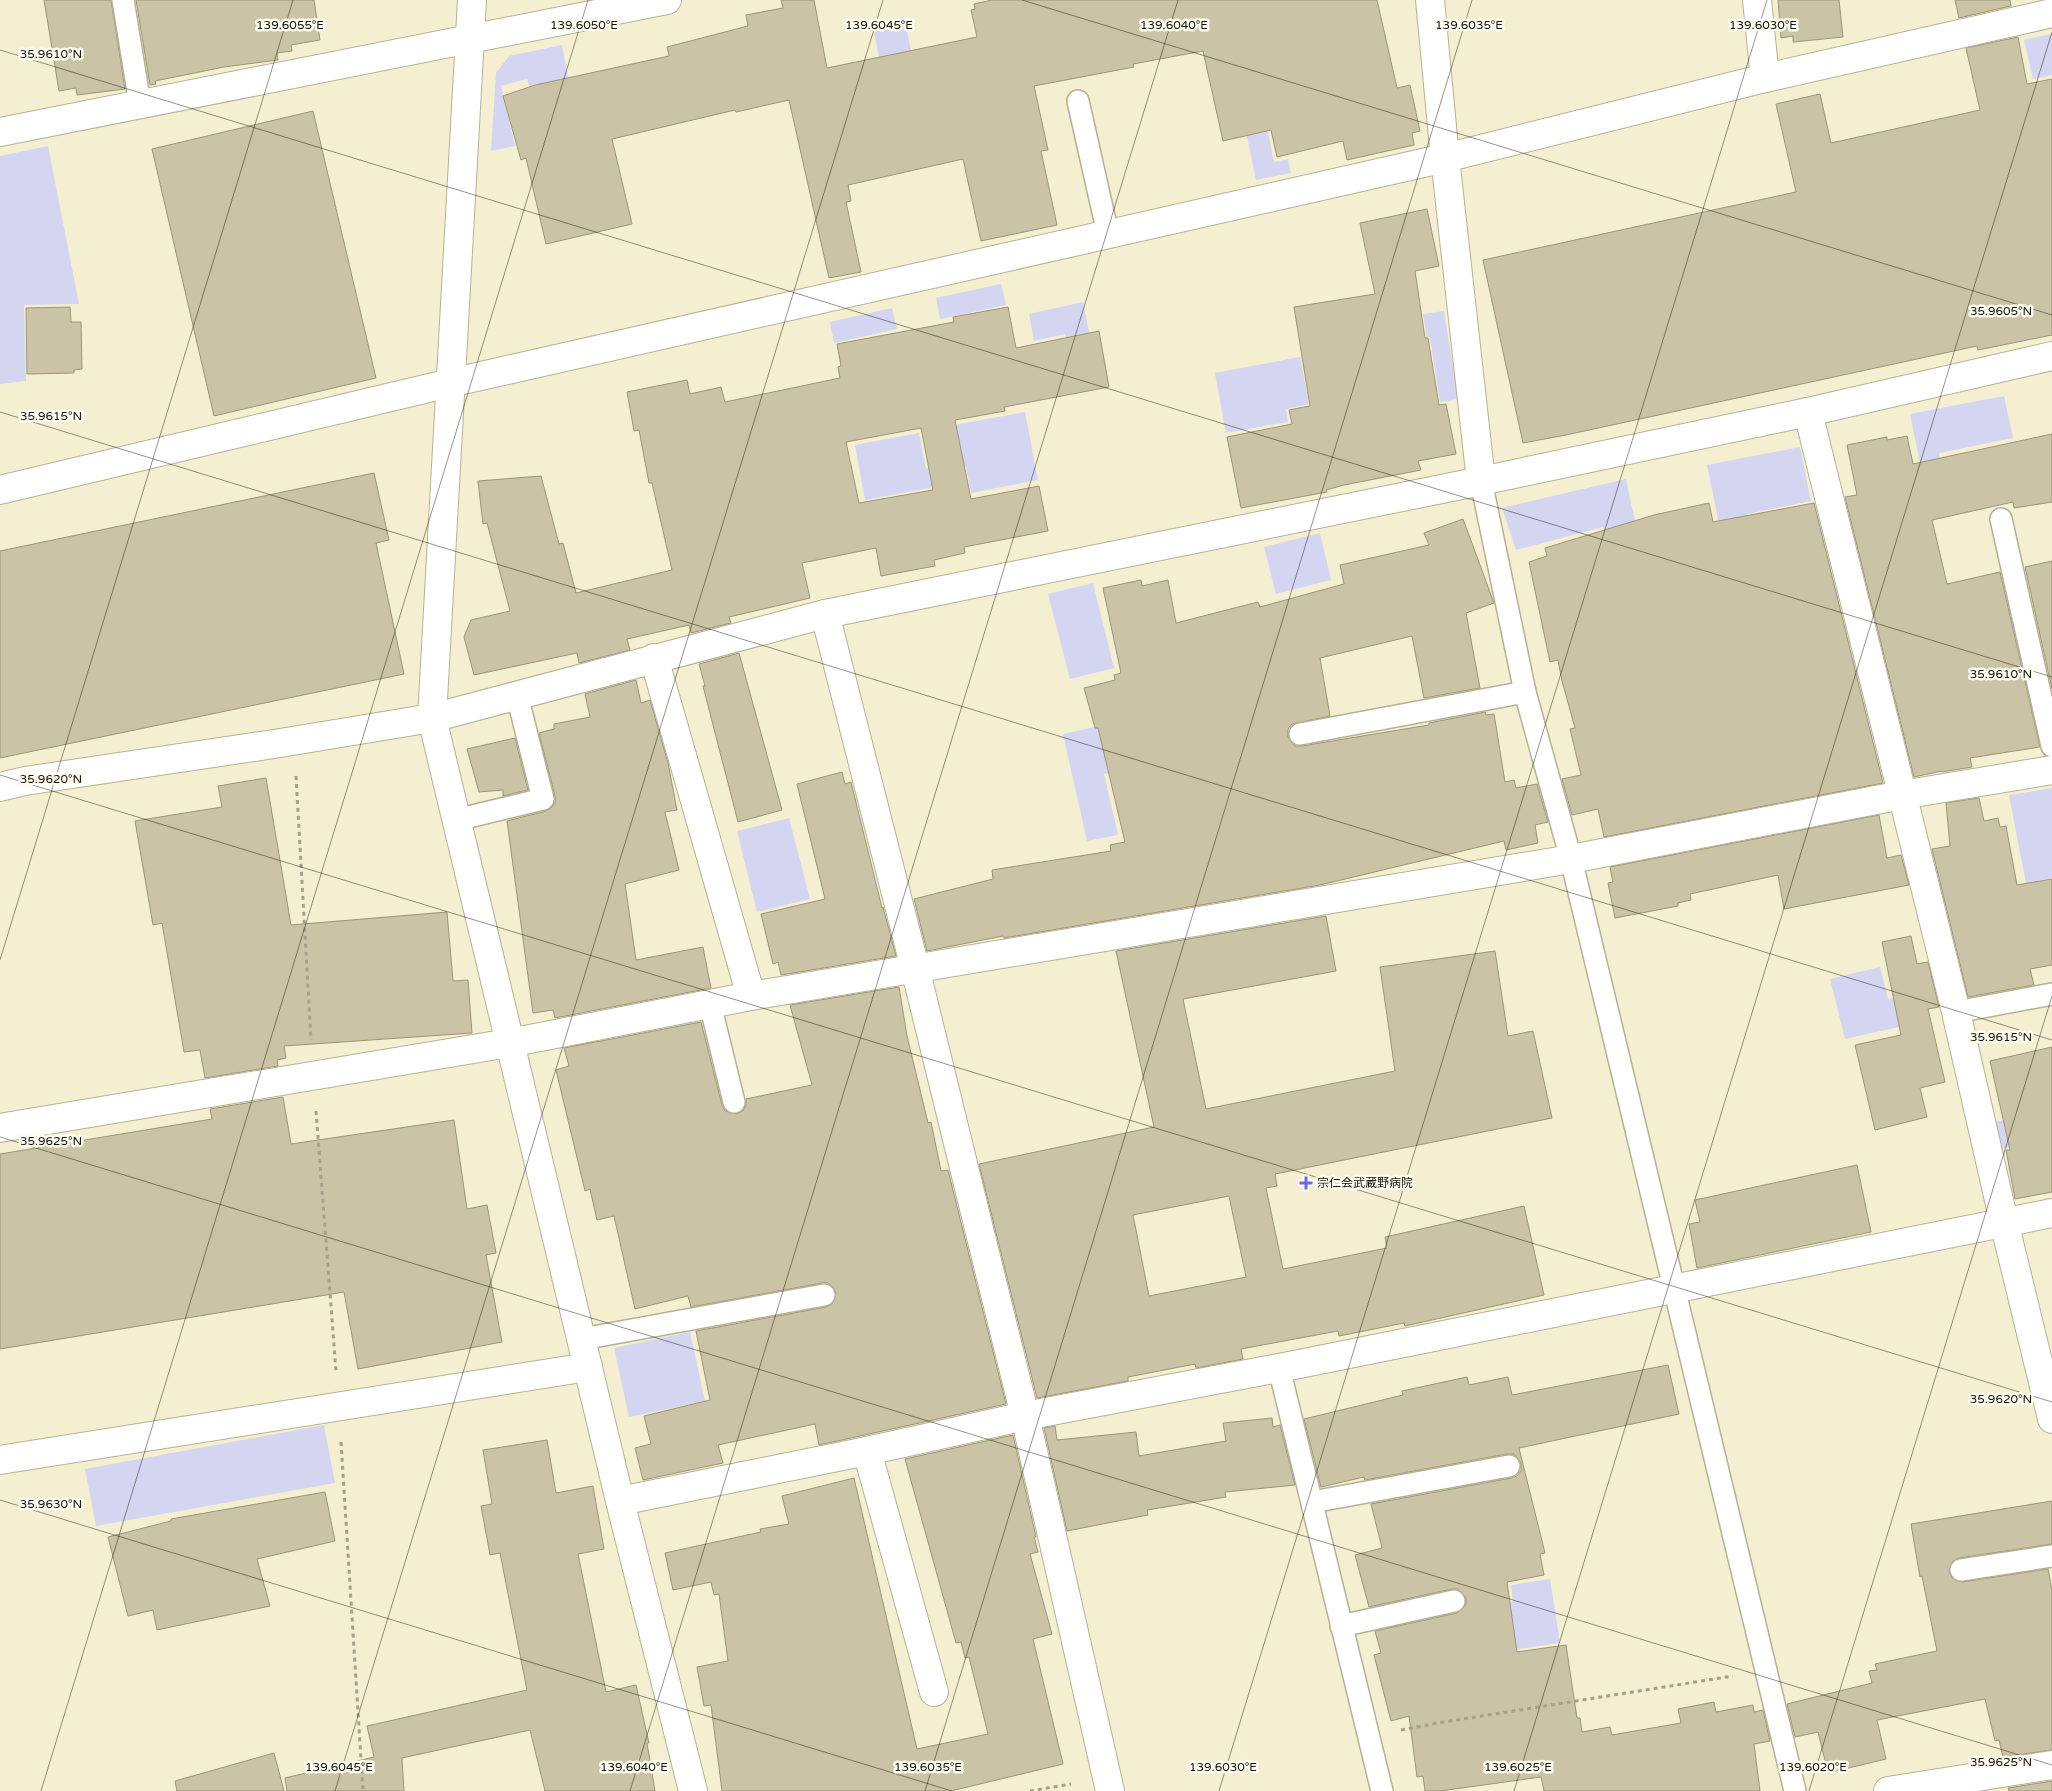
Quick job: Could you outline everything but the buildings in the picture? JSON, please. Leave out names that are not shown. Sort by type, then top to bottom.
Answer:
[{"type":"street","points":[[472,0],[432,718],[620,1501],[693,1791]]},
{"type":"street","points":[[0,132],[668,0]]},
{"type":"street","points":[[1430,0],[1445,158],[1481,481]]},
{"type":"street","points":[[1757,0],[1764,78]]},
{"type":"street","points":[[0,490],[450,383],[1445,158],[1764,78],[2052,13]]},
{"type":"street","points":[[0,787],[25,781],[294,741],[432,718],[825,614],[1481,481],[1808,412],[2052,356]]},
{"type":"street","points":[[1808,412],[1956,1012],[2052,1419]]},
{"type":"street","points":[[825,614],[915,968],[1025,1416],[1108,1785]]},
{"type":"street","points":[[654,658],[751,996]]},
{"type":"street","points":[[0,1128],[509,1043],[751,996],[1570,858],[1902,795],[2052,770]]},
{"type":"street","points":[[620,1501],[867,1451],[1025,1416],[1279,1368],[2052,1213]]},
{"type":"street","points":[[0,1460],[588,1367]]},
{"type":"street","points":[[867,1451],[934,1692]]},
{"type":"street","points":[[1888,1791],[2052,1765]]},
{"type":"lane","points":[[123,0],[140,104]]},
{"type":"lane","points":[[1078,100],[1108,234]]},
{"type":"lane","points":[[1481,481],[1526,692],[1570,858],[1794,1791]]},
{"type":"lane","points":[[2001,519],[2052,746]]},
{"type":"lane","points":[[1300,734],[1526,692]]},
{"type":"lane","points":[[456,820],[543,799],[517,695]]},
{"type":"lane","points":[[1956,1012],[2052,994]]},
{"type":"lane","points":[[710,1004],[734,1102]]},
{"type":"lane","points":[[582,1339],[824,1295]]},
{"type":"lane","points":[[1279,1368],[1382,1791]]},
{"type":"lane","points":[[1312,1502],[1509,1466]]},
{"type":"lane","points":[[1961,1570],[2052,1556]]},
{"type":"lane","points":[[1341,1626],[1454,1601]]},
{"type":"path","points":[[294,741],[313,1076],[338,1407],[362,1791]]},
{"type":"path","points":[[1369,1739],[1438,1723],[1766,1671]]},
{"type":"path","points":[[1030,1791],[1108,1785]]},
{"type":"shaded area","points":[[904,17],[912,55],[880,62],[872,23]]},
{"type":"shaded area","points":[[2052,34],[2052,75],[2033,79],[2024,40]]},
{"type":"shaded area","points":[[562,45],[569,83],[540,91],[538,83],[529,86],[527,79],[501,86],[515,146],[491,151],[496,73],[509,56]]},
{"type":"shaded area","points":[[1265,118],[1274,162],[1288,159],[1291,173],[1256,180],[1245,127]]},
{"type":"shaded area","points":[[48,146],[79,304],[24,305],[26,381],[0,384],[0,156]]},
{"type":"shaded area","points":[[1001,284],[1006,305],[940,319],[936,298]]},
{"type":"shaded area","points":[[1083,302],[1090,337],[1067,342],[1065,334],[1034,341],[1029,314]]},
{"type":"shaded area","points":[[892,308],[897,329],[834,343],[830,322]]},
{"type":"shaded area","points":[[1444,311],[1458,399],[1440,402],[1430,337],[1427,337],[1423,314]]},
{"type":"shaded area","points":[[1300,357],[1309,404],[1286,409],[1288,422],[1226,433],[1215,373]]},
{"type":"shaded area","points":[[2004,396],[2013,438],[1939,453],[1944,478],[1924,482],[1910,414]]},
{"type":"shaded area","points":[[1025,412],[1038,480],[971,493],[966,467],[952,470],[943,427]]},
{"type":"shaded area","points":[[919,433],[926,468],[946,464],[950,484],[865,500],[855,445]]},
{"type":"shaded area","points":[[1800,447],[1811,501],[1747,514],[1753,546],[1729,572],[1707,465]]},
{"type":"shaded area","points":[[1626,479],[1649,589],[1625,595],[1603,527],[1516,550],[1502,508]]},
{"type":"shaded area","points":[[1320,533],[1331,580],[1276,594],[1264,547]]},
{"type":"shaded area","points":[[1093,583],[1114,668],[1070,679],[1048,594]]},
{"type":"shaded area","points":[[1200,704],[1118,771],[1104,774],[1118,835],[1087,841],[1063,734]]},
{"type":"shaded area","points":[[2052,788],[2052,878],[2037,881],[2039,892],[2028,894],[2009,795]]},
{"type":"shaded area","points":[[789,818],[810,899],[757,912],[737,831]]},
{"type":"shaded area","points":[[1880,967],[1888,999],[1923,992],[1930,1020],[1845,1039],[1830,979]]},
{"type":"shaded area","points":[[2044,1112],[2049,1138],[2001,1149],[1994,1122]]},
{"type":"shaded area","points":[[690,1332],[705,1401],[629,1417],[614,1348]]},
{"type":"shaded area","points":[[324,1425],[335,1483],[96,1526],[85,1469]]},
{"type":"shaded area","points":[[1550,1579],[1560,1643],[1512,1650],[1481,1607],[1513,1602],[1511,1585]]},
{"type":"place","name":"宗仁会武蔵野病院","points":[[1306,1183]]}]
